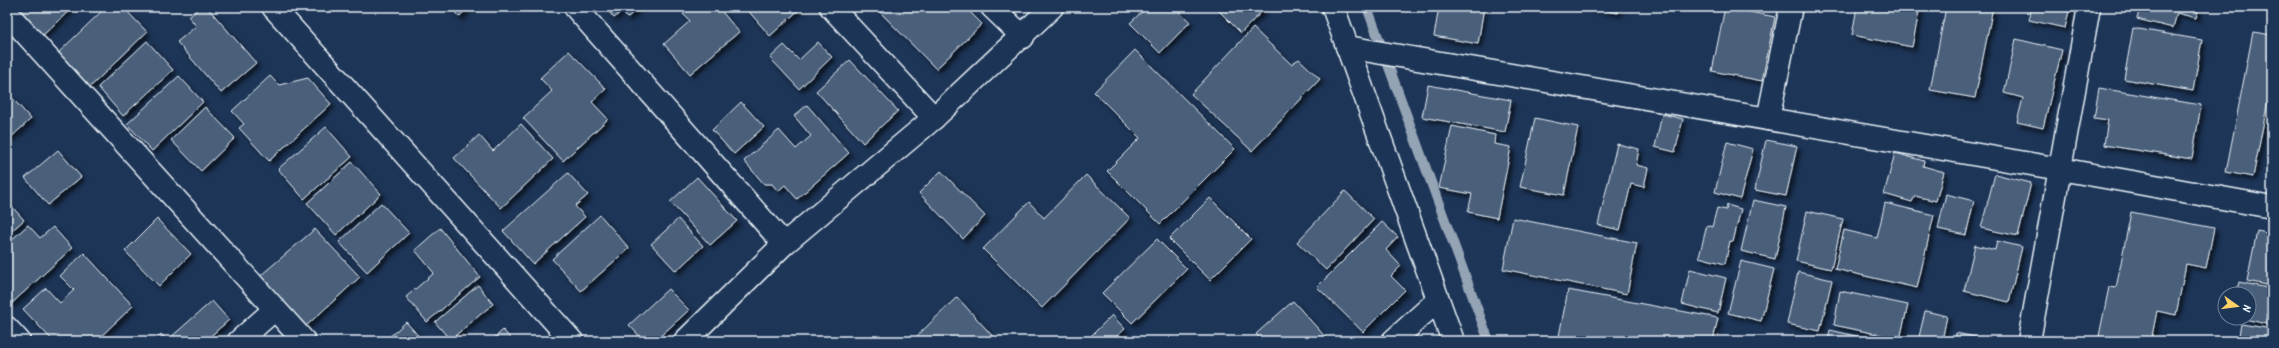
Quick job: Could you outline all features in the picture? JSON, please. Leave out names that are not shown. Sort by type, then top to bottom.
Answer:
[{"type":"street","points":[[273,7],[572,341]]},
{"type":"street","points":[[575,7],[784,244]]},
{"type":"street","points":[[831,7],[934,118]]},
{"type":"street","points":[[992,7],[1023,37]]},
{"type":"street","points":[[685,341],[784,244],[934,118],[1023,37],[1052,7]]},
{"type":"street","points":[[1333,7],[1453,341]]},
{"type":"street","points":[[1768,119],[1791,7]]},
{"type":"street","points":[[2030,341],[2089,7]]},
{"type":"street","points":[[7,13],[304,341]]},
{"type":"street","points":[[1347,47],[2060,169],[2272,207]]},
{"type":"street","points":[[1393,341],[1438,300]]},
{"type":"street","points":[[240,341],[275,309]]},
{"type":"street","points":[[7,328],[19,341]]},
{"type":"building","points":[[13,7],[73,7],[41,37]]},
{"type":"building","points":[[106,7],[123,7],[147,32],[88,89],[56,55]]},
{"type":"building","points":[[200,7],[207,7],[256,63],[221,93],[177,42],[196,26],[189,17]]},
{"type":"building","points":[[450,7],[469,7],[459,17]]},
{"type":"building","points":[[605,7],[639,7],[627,18],[622,11],[614,18]]},
{"type":"building","points":[[691,7],[718,7],[739,32],[690,74],[664,44],[690,21],[683,14]]},
{"type":"building","points":[[745,7],[802,7],[770,36]]},
{"type":"building","points":[[875,7],[965,7],[982,24],[936,69]]},
{"type":"building","points":[[1147,7],[1175,7],[1190,22],[1160,53],[1130,23]]},
{"type":"building","points":[[1215,7],[1266,7],[1241,33]]},
{"type":"building","points":[[1439,7],[1484,7],[1478,44],[1434,36]]},
{"type":"building","points":[[1587,7],[1620,7],[1618,13]]},
{"type":"building","points":[[1725,7],[1775,17],[1762,81],[1712,71]]},
{"type":"building","points":[[1857,7],[1920,7],[1912,47],[1852,35]]},
{"type":"building","points":[[1946,7],[1993,7],[1975,98],[1930,90]]},
{"type":"building","points":[[2032,7],[2070,7],[2065,28],[2029,20]]},
{"type":"building","points":[[2140,7],[2199,7],[2196,18],[2177,13],[2173,28],[2137,19]]},
{"type":"building","points":[[1253,28],[1291,64],[1299,59],[1320,79],[1252,151],[1191,94]]},
{"type":"building","points":[[2133,28],[2202,40],[2193,91],[2124,79]]},
{"type":"building","points":[[2253,32],[2272,35],[2272,80],[2253,177],[2226,172]]},
{"type":"building","points":[[2016,39],[2062,50],[2043,128],[2017,122],[2023,98],[2004,93]]},
{"type":"building","points":[[147,41],[173,70],[123,116],[98,87]]},
{"type":"building","points":[[818,42],[832,57],[799,89],[770,58],[784,45],[799,60]]},
{"type":"building","points":[[1135,50],[1235,149],[1160,224],[1107,171],[1140,138],[1094,92]]},
{"type":"building","points":[[569,51],[606,89],[592,102],[608,119],[563,161],[523,118],[552,91],[540,78]]},
{"type":"building","points":[[850,60],[898,111],[863,143],[816,91]]},
{"type":"building","points":[[179,76],[203,102],[152,151],[127,124]]},
{"type":"building","points":[[270,76],[279,85],[308,78],[331,104],[269,161],[239,128],[244,124],[232,111]]},
{"type":"building","points":[[1428,85],[1511,100],[1505,132],[1422,117]]},
{"type":"building","points":[[2099,88],[2201,105],[2192,159],[2104,145],[2108,120],[2094,118]]},
{"type":"building","points":[[7,92],[31,119],[7,141]]},
{"type":"building","points":[[741,102],[764,127],[734,154],[712,130]]},
{"type":"building","points":[[807,105],[849,153],[797,199],[785,185],[778,191],[772,184],[764,184],[744,161],[779,130],[796,149],[811,136],[794,116]]},
{"type":"building","points":[[205,107],[235,138],[201,171],[171,140]]},
{"type":"building","points":[[1662,114],[1683,119],[1675,152],[1655,147]]},
{"type":"building","points":[[1535,118],[1578,127],[1564,195],[1520,187]]},
{"type":"building","points":[[521,124],[553,159],[501,208],[454,158],[479,135],[493,151]]},
{"type":"building","points":[[1452,126],[1495,135],[1494,144],[1511,147],[1497,218],[1468,212],[1472,194],[1439,188]]},
{"type":"building","points":[[326,127],[352,157],[304,199],[278,169]]},
{"type":"building","points":[[1766,140],[1797,146],[1786,196],[1755,190]]},
{"type":"building","points":[[1727,142],[1753,149],[1740,199],[1715,192]]},
{"type":"building","points":[[1617,144],[1639,149],[1636,165],[1648,168],[1644,187],[1631,184],[1620,230],[1598,225]]},
{"type":"building","points":[[58,150],[81,177],[48,205],[25,178]]},
{"type":"building","points":[[1895,153],[1924,161],[1923,166],[1944,172],[1936,201],[1915,196],[1912,202],[1884,194]]},
{"type":"building","points":[[352,162],[381,194],[336,235],[307,203]]},
{"type":"building","points":[[941,171],[985,216],[963,239],[919,193]]},
{"type":"building","points":[[568,173],[588,195],[575,206],[585,217],[533,264],[503,231]]},
{"type":"building","points":[[1995,174],[2031,183],[2018,236],[1981,228]]},
{"type":"building","points":[[1086,175],[1130,218],[1042,308],[983,249],[1029,202],[1044,218]]},
{"type":"building","points":[[697,177],[737,221],[710,245],[670,202]]},
{"type":"building","points":[[1345,191],[1374,219],[1326,270],[1297,242]]},
{"type":"building","points":[[1946,194],[1974,201],[1966,235],[1938,229]]},
{"type":"building","points":[[1210,198],[1251,239],[1210,280],[1169,239]]},
{"type":"building","points":[[1753,200],[1786,207],[1775,259],[1741,251]]},
{"type":"building","points":[[7,201],[24,220],[7,235]]},
{"type":"building","points":[[381,203],[409,233],[367,272],[339,242]]},
{"type":"building","points":[[1885,203],[1934,215],[1917,288],[1835,269],[1844,230],[1877,238]]},
{"type":"building","points":[[1727,205],[1741,209],[1733,242],[1730,241],[1725,264],[1699,257],[1707,225],[1712,227],[1717,208],[1726,210]]},
{"type":"building","points":[[1807,211],[1843,219],[1831,269],[1796,261]]},
{"type":"building","points":[[2131,212],[2214,228],[2206,268],[2186,264],[2176,315],[2157,311],[2151,341],[2098,341],[2109,287],[2116,288]]},
{"type":"building","points":[[600,215],[629,248],[581,291],[552,259]]},
{"type":"building","points":[[1513,218],[1637,243],[1627,294],[1503,269]]},
{"type":"building","points":[[157,219],[191,254],[159,286],[125,251]]},
{"type":"building","points":[[678,219],[703,246],[676,271],[651,244]]},
{"type":"building","points":[[1382,222],[1398,237],[1386,250],[1401,266],[1391,276],[1405,290],[1363,332],[1317,287]]},
{"type":"building","points":[[28,225],[40,238],[53,227],[72,248],[10,305],[7,302],[7,244]]},
{"type":"building","points":[[440,228],[480,277],[427,322],[406,297],[434,273],[415,250]]},
{"type":"building","points":[[315,229],[360,277],[305,327],[260,276]]},
{"type":"building","points":[[2257,231],[2272,234],[2272,286],[2247,281]]},
{"type":"building","points":[[1157,239],[1187,269],[1132,323],[1102,293]]},
{"type":"building","points":[[1997,241],[2022,247],[2009,302],[1964,291],[1975,245],[1995,250]]},
{"type":"building","points":[[84,253],[133,306],[96,341],[53,341],[23,309],[46,288],[60,303],[74,290],[60,276]]},
{"type":"building","points":[[1741,261],[1774,269],[1761,321],[1728,313]]},
{"type":"building","points":[[1690,269],[1726,278],[1718,313],[1682,304]]},
{"type":"building","points":[[1798,272],[1832,280],[1820,331],[1787,324]]},
{"type":"building","points":[[2239,282],[2272,289],[2272,325],[2257,322],[2257,286],[2238,286]]},
{"type":"building","points":[[478,285],[493,304],[450,340],[435,322]]},
{"type":"building","points":[[668,289],[689,310],[655,341],[644,341],[629,325]]},
{"type":"building","points":[[1568,290],[1718,318],[1713,341],[1558,341]]},
{"type":"building","points":[[1840,291],[1908,305],[1900,339],[1834,325]]},
{"type":"building","points":[[957,297],[997,341],[912,341]]},
{"type":"building","points":[[212,301],[229,320],[205,341],[173,341],[170,338]]},
{"type":"building","points":[[1293,301],[1329,341],[1262,341],[1256,334]]},
{"type":"building","points":[[1925,311],[1947,316],[1942,341],[1918,341]]},
{"type":"building","points":[[1112,315],[1125,329],[1112,341],[1086,341]]},
{"type":"building","points":[[406,322],[423,341],[385,341]]},
{"type":"building","points":[[2241,326],[2253,326],[2272,329],[2272,341],[2238,341]]},
{"type":"building","points":[[503,330],[513,341],[491,341]]},
{"type":"building","points":[[1830,330],[1878,341],[1828,341]]},
{"type":"building","points":[[1956,333],[1994,341],[1955,341]]},
{"type":"building","points":[[161,334],[168,341],[154,341]]},
{"type":"waterway","points":[[1367,7],[1489,341]]}]
